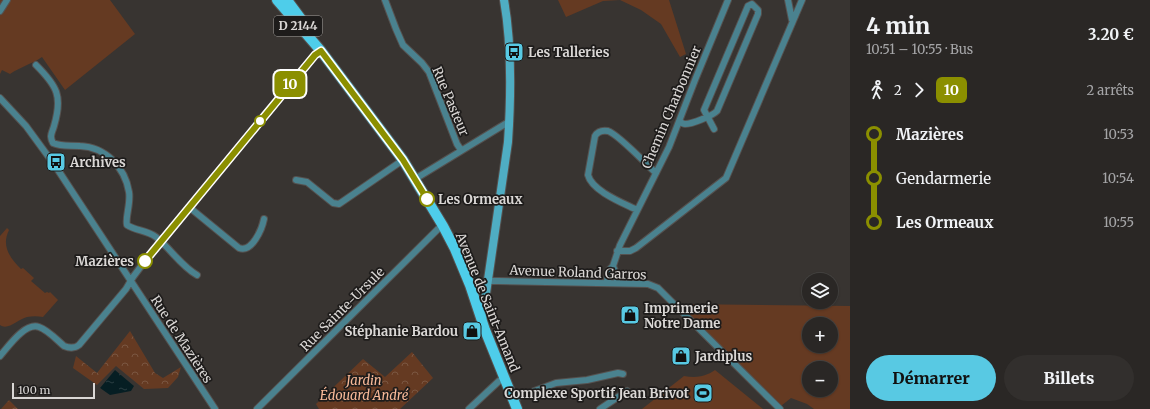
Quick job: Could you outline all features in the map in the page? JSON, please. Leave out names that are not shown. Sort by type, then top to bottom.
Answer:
[{"type":"main road","name":"Avenue de Saint-Amand","points":[[277,0],[321,51],[403,160],[443,226],[455,249],[470,285],[482,321],[517,409]]},
{"type":"main road","name":"Avenue de Saint-Amand","points":[[287,0],[307,26],[321,51]]},
{"type":"main road","points":[[482,321],[489,281],[510,121],[509,29],[504,0]]},
{"type":"street","points":[[0,11],[7,0]]},
{"type":"street","name":"Rue Pasteur","points":[[385,0],[403,45],[422,63],[429,72],[457,144],[461,150]]},
{"type":"street","name":"Chemin Charbonnier","points":[[606,283],[608,271],[613,266],[617,251],[669,147],[728,0]]},
{"type":"street","points":[[788,0],[791,9],[792,22]]},
{"type":"street","points":[[617,251],[630,252],[636,248],[726,178],[802,0]]},
{"type":"street","points":[[679,122],[686,124],[707,117],[712,115],[717,111],[758,14],[758,10],[752,4],[748,6],[704,110],[707,117],[714,129]]},
{"type":"street","points":[[0,356],[22,332],[32,326],[37,326],[43,329],[68,348],[76,348],[126,289],[131,280],[161,242],[280,96],[315,55],[321,51]]},
{"type":"street","points":[[36,65],[56,88],[58,96],[56,117],[50,138],[52,142],[59,146],[90,147],[107,155],[116,163],[123,174],[129,192],[129,208],[126,219],[128,225],[131,228],[148,232],[161,242],[190,271],[197,275]]},
{"type":"street","name":"Rue de Mazières","points":[[0,98],[26,126],[43,148],[215,409]]},
{"type":"street","points":[[414,179],[510,121]]},
{"type":"street","points":[[637,210],[597,188],[589,179],[588,174],[595,136],[604,130],[613,133],[656,173]]},
{"type":"street","points":[[43,148],[52,142]]},
{"type":"street","points":[[296,180],[307,182],[333,203],[339,204],[403,160]]},
{"type":"street","points":[[189,207],[243,249],[247,248],[262,231],[264,220]]},
{"type":"street","name":"Rue Sainte-Ursule","points":[[257,409],[438,229],[443,226]]},
{"type":"street","name":"Chemin Charbonnier","points":[[613,266],[617,276],[617,283]]},
{"type":"street","name":"Avenue Roland Garros","points":[[470,285],[489,281],[648,284],[658,288],[780,409]]},
{"type":"street","points":[[513,399],[556,383],[587,380],[618,373],[623,374]]},
{"type":"street","points":[[469,409],[499,381],[504,379]]},
{"type":"street","points":[[600,409],[627,391]]},
{"type":"green space","points":[[0,0],[110,0],[135,34],[65,90],[42,57],[10,74],[2,70],[0,74]]},
{"type":"green space","points":[[558,0],[620,0],[603,1],[566,17]]},
{"type":"green space","points":[[620,0],[669,0],[686,54],[680,57],[661,24],[641,10]]},
{"type":"green space","points":[[7,228],[9,230],[6,246],[13,261],[34,278],[31,281],[45,293],[50,292],[58,300],[43,317],[27,317],[6,327],[0,325],[0,236]]},
{"type":"green space","points":[[679,304],[802,305],[802,309],[838,309],[838,306],[850,306],[850,409],[814,409],[807,404],[791,398],[781,406]]},
{"type":"green space","points":[[130,331],[155,373],[163,378],[181,367],[178,377],[168,388],[144,389],[116,366],[97,385],[73,368],[76,356],[97,373]]},
{"type":"green space","name":"Jardin Édouard André","points":[[412,352],[433,378],[400,409],[319,409],[316,404],[363,359],[385,377]]},
{"type":"green space","name":"Complexe Sportif Jean Brivot","points":[[715,370],[763,409],[642,409],[684,376],[700,376]]},
{"type":"green space","points":[[9,400],[18,409],[1,409]]},
{"type":"water","points":[[115,370],[134,386],[131,391],[110,395],[100,388]]},
{"type":"bus line","name":"10","points":[[145,261],[280,96],[315,55],[321,51],[403,160],[427,199]]},
{"type":"place","name":"Les Talleries","points":[[514,52]]},
{"type":"place","name":"Archives","points":[[56,162]]},
{"type":"place","name":"Les Ormeaux","points":[[427,199]]},
{"type":"place","name":"Mazières","points":[[145,261]]},
{"type":"place","name":"Imprimerie Notre Dame","points":[[630,315]]},
{"type":"place","name":"Stéphanie Bardou","points":[[472,331]]},
{"type":"place","name":"Jardiplus","points":[[681,356]]},
{"type":"place","name":"Complexe Sportif Jean Brivot","points":[[703,393]]}]
